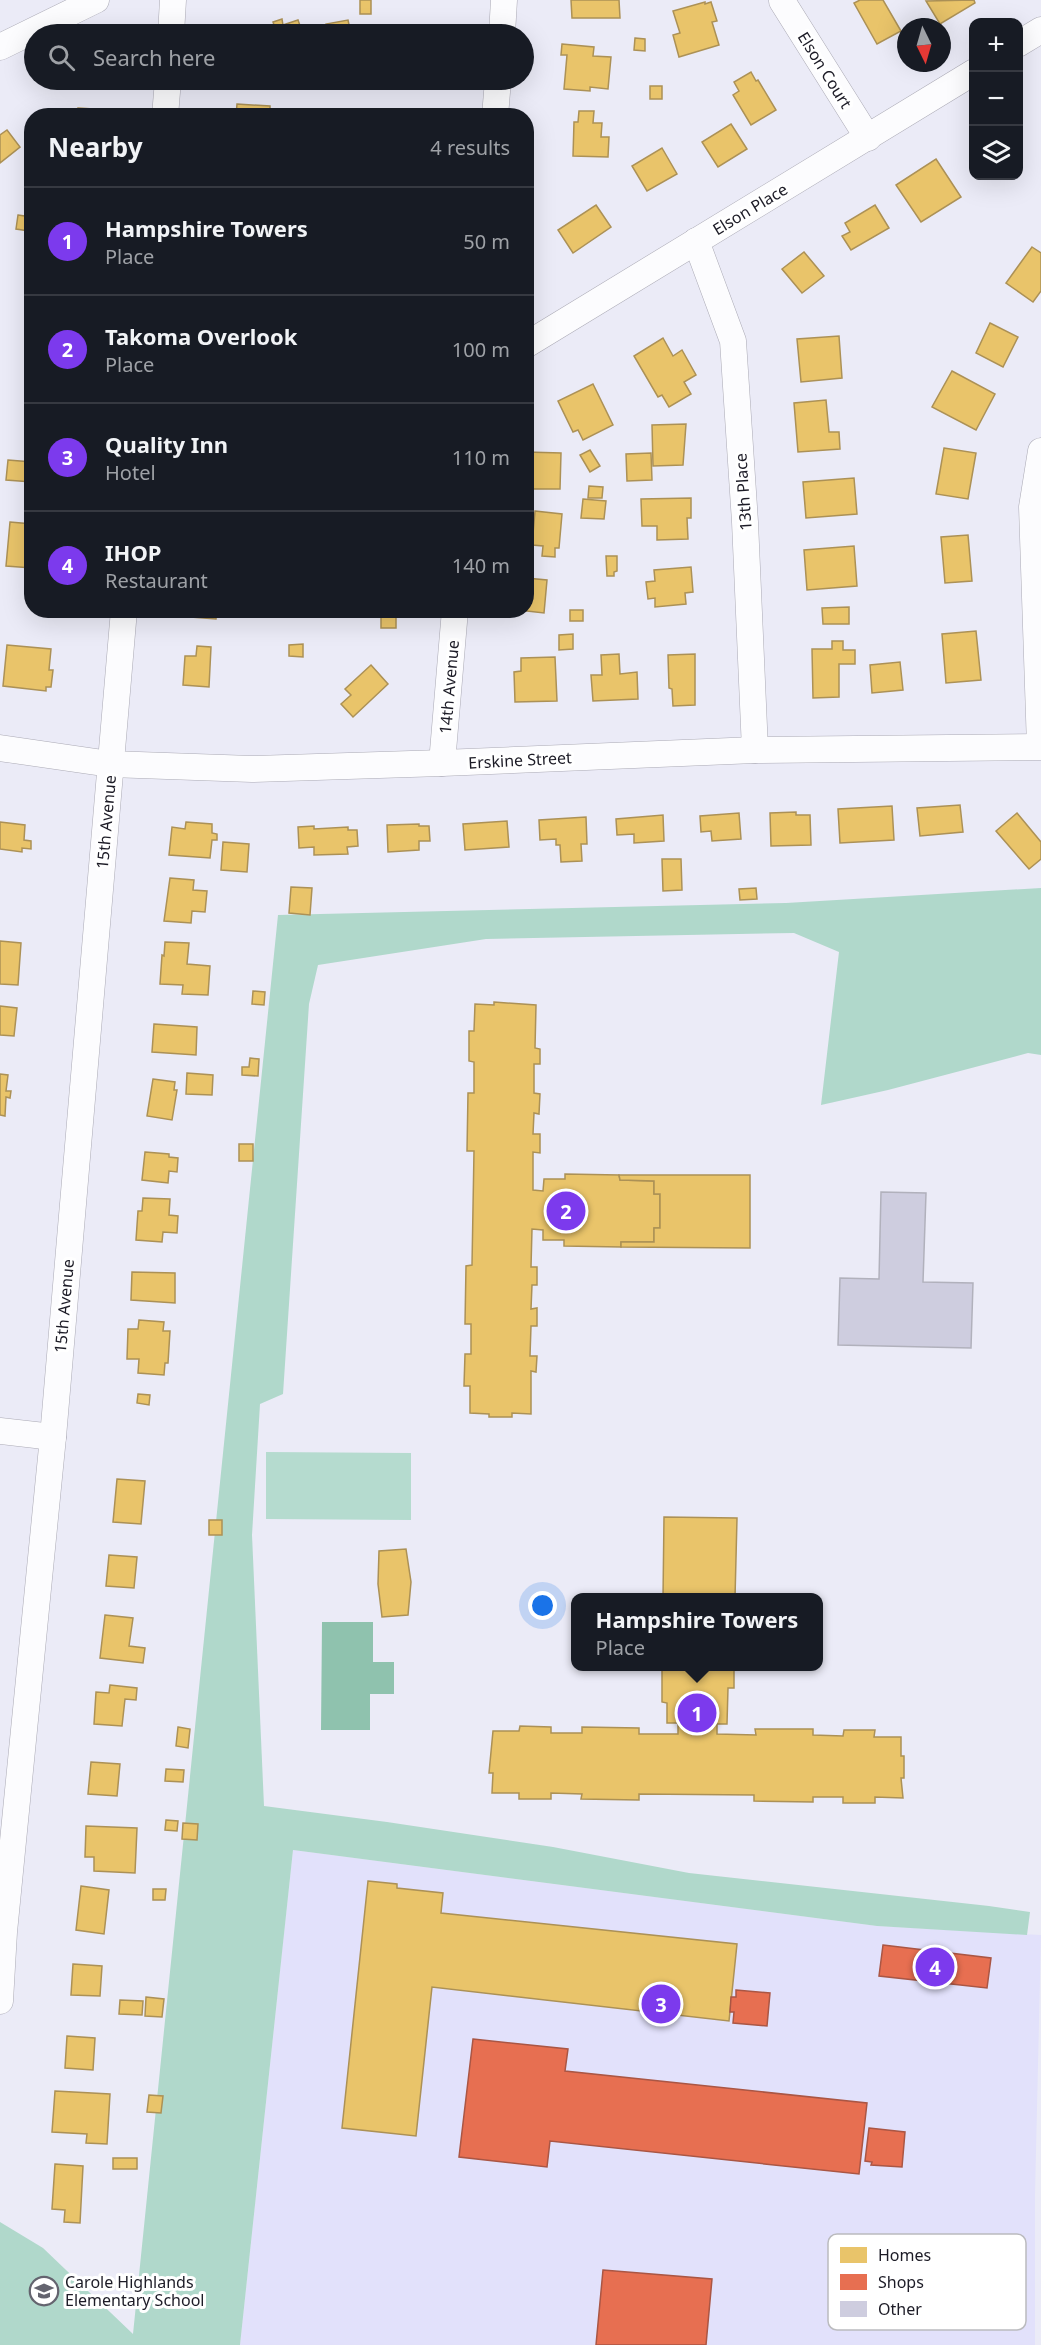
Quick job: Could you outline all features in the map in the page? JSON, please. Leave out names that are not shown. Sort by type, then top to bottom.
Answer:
[{"type":"street","points":[[45,24],[96,0]]},
{"type":"street","points":[[172,24],[173,0]]},
{"type":"street","points":[[503,24],[504,0]]},
{"type":"street","name":"Elson Court","points":[[782,1],[868,138]]},
{"type":"street","points":[[1023,41],[1041,30]]},
{"type":"street","points":[[0,47],[24,35]]},
{"type":"street","name":"Elson Place","points":[[534,340],[969,75]]},
{"type":"street","points":[[166,108],[167,90]]},
{"type":"street","points":[[496,108],[497,90]]},
{"type":"street","name":"13th Place","points":[[696,241],[733,341],[745,522],[755,750]]},
{"type":"street","points":[[1040,747],[1032,507],[1041,451]]},
{"type":"street","name":"15th Avenue","points":[[0,2001],[2,1930],[53,1437],[123,618]]},
{"type":"street","name":"14th Avenue","points":[[442,764],[454,618]]},
{"type":"street","name":"Erskine Street","points":[[0,748],[111,764],[252,769],[442,764],[755,750],[1040,747]]},
{"type":"street","points":[[0,1431],[53,1437]]},
{"type":"shaded area","points":[[1041,888],[1041,1055],[1028,1053],[821,1105],[839,952],[794,933],[486,939],[318,965],[309,1004],[283,1394],[260,1404],[252,1535],[264,1806],[553,1847],[689,1873],[1030,1912],[1027,1935],[877,1926],[293,1850],[240,2345],[0,2345],[0,2222],[43,2248],[133,2334],[278,915],[786,903]]},
{"type":"shaded area","points":[[266,1452],[411,1453],[411,1520],[266,1519]]},
{"type":"shaded area","points":[[322,1622],[373,1622],[373,1662],[394,1662],[394,1694],[370,1694],[370,1730],[321,1730]]},
{"type":"shaded area","points":[[293,1850],[877,1926],[1041,1935],[1035,2195],[1035,2345],[240,2345]]},
{"type":"building: Homes","points":[[360,0],[371,0],[371,14],[360,14]]},
{"type":"building: Homes","points":[[571,0],[619,0],[620,18],[572,18]]},
{"type":"building: Homes","points":[[860,0],[883,0],[897,24],[897,33],[877,44],[854,3]]},
{"type":"building: Homes","points":[[974,0],[975,3],[950,18],[936,18],[926,1]]},
{"type":"building: Homes","points":[[705,2],[705,4],[711,2],[717,21],[712,22],[719,45],[679,57],[673,35],[680,33],[673,11]]},
{"type":"building: Homes","points":[[282,19],[283,24],[274,24],[273,22]]},
{"type":"building: Homes","points":[[298,20],[299,24],[286,24]]},
{"type":"building: Homes","points":[[348,20],[349,24],[326,24]]},
{"type":"building: Homes","points":[[635,38],[645,39],[645,51],[634,50]]},
{"type":"building: Homes","points":[[562,44],[594,47],[593,56],[611,57],[608,89],[590,87],[590,91],[564,89],[567,55],[561,55]]},
{"type":"building: Homes","points":[[751,72],[776,110],[751,125],[733,95],[739,91],[734,82]]},
{"type":"building: Homes","points":[[650,86],[662,86],[662,99],[650,99]]},
{"type":"building: Homes","points":[[237,104],[270,106],[270,108],[237,108]]},
{"type":"building: Homes","points":[[579,111],[594,111],[593,123],[602,123],[601,137],[609,137],[608,157],[573,156],[574,122],[578,122]]},
{"type":"building: Homes","points":[[731,124],[747,149],[718,167],[702,142]]},
{"type":"building: Homes","points":[[7,130],[20,147],[0,163],[0,135]]},
{"type":"building: Homes","points":[[662,148],[677,174],[647,191],[632,166]]},
{"type":"building: Homes","points":[[936,159],[961,197],[921,222],[896,185]]},
{"type":"building: Homes","points":[[596,205],[611,227],[573,253],[558,230]]},
{"type":"building: Homes","points":[[875,205],[889,228],[851,250],[842,236],[850,232],[845,223]]},
{"type":"building: Homes","points":[[18,215],[24,216],[24,230],[16,229]]},
{"type":"building: Homes","points":[[1032,247],[1041,253],[1041,291],[1033,302],[1006,283]]},
{"type":"building: Homes","points":[[804,252],[824,276],[802,293],[782,269]]},
{"type":"building: Homes","points":[[990,323],[1018,337],[1003,367],[976,353]]},
{"type":"building: Homes","points":[[839,336],[842,378],[801,382],[797,339]]},
{"type":"building: Homes","points":[[663,338],[673,356],[682,350],[696,375],[684,382],[691,394],[669,407],[662,395],[658,397],[634,356]]},
{"type":"building: Homes","points":[[952,371],[995,394],[976,430],[932,407]]},
{"type":"building: Homes","points":[[593,384],[613,425],[583,440],[578,430],[573,432],[558,401]]},
{"type":"building: Homes","points":[[826,400],[829,432],[839,432],[840,449],[798,452],[794,403]]},
{"type":"building: Homes","points":[[686,424],[683,465],[653,466],[652,425]]},
{"type":"building: Homes","points":[[944,448],[976,453],[968,499],[936,494]]},
{"type":"building: Homes","points":[[590,450],[600,466],[590,472],[580,455]]},
{"type":"building: Homes","points":[[534,452],[561,453],[560,489],[534,489]]},
{"type":"building: Homes","points":[[651,453],[652,480],[627,481],[626,454]]},
{"type":"building: Homes","points":[[8,460],[24,461],[24,481],[6,480]]},
{"type":"building: Homes","points":[[854,478],[857,514],[806,518],[803,482]]},
{"type":"building: Homes","points":[[589,486],[603,487],[602,498],[588,498]]},
{"type":"building: Homes","points":[[691,498],[691,518],[687,518],[688,539],[657,540],[657,526],[642,526],[641,499]]},
{"type":"building: Homes","points":[[583,499],[606,501],[604,519],[581,518]]},
{"type":"building: Homes","points":[[535,511],[562,514],[559,548],[555,548],[555,557],[542,556],[543,546],[534,545]]},
{"type":"building: Homes","points":[[10,522],[24,523],[24,567],[6,566]]},
{"type":"building: Homes","points":[[968,535],[972,581],[945,583],[941,537]]},
{"type":"building: Homes","points":[[854,546],[857,586],[807,590],[804,550]]},
{"type":"building: Homes","points":[[606,556],[617,556],[617,571],[614,572],[614,576],[607,576]]},
{"type":"building: Homes","points":[[691,567],[693,592],[685,593],[686,604],[655,607],[655,598],[648,599],[646,582],[655,581],[654,570]]},
{"type":"building: Homes","points":[[534,579],[547,580],[544,613],[534,612]]},
{"type":"building: Homes","points":[[849,607],[849,624],[823,624],[822,608]]},
{"type":"building: Homes","points":[[570,610],[583,610],[583,621],[570,621]]},
{"type":"building: Homes","points":[[381,618],[396,618],[396,628],[381,628]]},
{"type":"building: Homes","points":[[976,631],[981,680],[946,683],[942,634]]},
{"type":"building: Homes","points":[[573,634],[573,649],[559,650],[559,635]]},
{"type":"building: Homes","points":[[832,641],[843,641],[843,650],[855,650],[855,664],[839,664],[839,697],[813,698],[812,649],[832,649]]},
{"type":"building: Homes","points":[[303,644],[303,657],[289,656],[289,645]]},
{"type":"building: Homes","points":[[7,645],[51,649],[49,670],[53,670],[51,687],[46,687],[46,691],[3,686]]},
{"type":"building: Homes","points":[[197,646],[211,647],[209,687],[183,685],[185,656],[196,656]]},
{"type":"building: Homes","points":[[619,654],[620,674],[637,672],[638,699],[593,701],[591,675],[602,675],[601,655]]},
{"type":"building: Homes","points":[[695,654],[695,705],[673,706],[672,689],[669,688],[668,655]]},
{"type":"building: Homes","points":[[555,657],[557,701],[515,702],[514,672],[521,671],[521,658]]},
{"type":"building: Homes","points":[[900,662],[903,690],[872,693],[870,665]]},
{"type":"building: Homes","points":[[371,665],[388,684],[353,717],[341,704],[351,695],[345,689]]},
{"type":"building: Homes","points":[[960,805],[963,832],[920,836],[917,808]]},
{"type":"building: Homes","points":[[892,806],[894,840],[840,843],[838,809]]},
{"type":"building: Homes","points":[[796,812],[796,815],[810,815],[811,845],[771,846],[770,813]]},
{"type":"building: Homes","points":[[739,813],[741,839],[712,841],[711,831],[701,832],[700,816]]},
{"type":"building: Homes","points":[[1017,813],[1041,842],[1041,859],[1029,869],[996,831]]},
{"type":"building: Homes","points":[[663,815],[664,841],[634,843],[634,834],[617,835],[616,819]]},
{"type":"building: Homes","points":[[586,817],[587,844],[581,844],[582,861],[561,862],[560,845],[556,845],[556,839],[540,840],[539,820]]},
{"type":"building: Homes","points":[[507,821],[509,847],[465,850],[463,824]]},
{"type":"building: Homes","points":[[0,822],[25,825],[24,840],[31,841],[31,849],[22,848],[22,852],[0,849]]},
{"type":"building: Homes","points":[[186,822],[212,824],[212,833],[217,834],[217,840],[212,840],[210,858],[169,855],[172,827],[185,829]]},
{"type":"building: Homes","points":[[419,824],[419,826],[429,826],[430,841],[419,841],[419,850],[388,852],[387,825]]},
{"type":"building: Homes","points":[[314,826],[314,829],[348,827],[348,830],[357,830],[358,846],[347,847],[348,854],[314,855],[314,847],[299,848],[298,827]]},
{"type":"building: Homes","points":[[223,842],[249,844],[247,872],[221,870]]},
{"type":"building: Homes","points":[[662,859],[681,859],[682,890],[663,891]]},
{"type":"building: Homes","points":[[170,878],[194,880],[193,890],[207,891],[205,912],[192,911],[191,923],[164,921]]},
{"type":"building: Homes","points":[[291,887],[312,888],[310,915],[289,913]]},
{"type":"building: Homes","points":[[756,888],[757,899],[740,900],[739,889]]},
{"type":"building: Homes","points":[[0,941],[21,943],[18,985],[0,984]]},
{"type":"building: Homes","points":[[165,942],[189,943],[187,964],[210,966],[208,995],[182,994],[183,985],[160,984]]},
{"type":"building: Homes","points":[[253,991],[265,992],[264,1005],[252,1004]]},
{"type":"building: Homes","points":[[494,1002],[536,1005],[535,1048],[540,1049],[540,1064],[534,1064],[534,1093],[540,1094],[539,1114],[534,1113],[533,1134],[540,1134],[540,1153],[533,1152],[533,1190],[543,1191],[544,1179],[565,1179],[565,1174],[619,1175],[620,1180],[654,1181],[654,1194],[660,1194],[660,1228],[654,1228],[654,1242],[621,1242],[621,1247],[564,1246],[564,1240],[543,1240],[543,1230],[532,1229],[531,1267],[537,1267],[537,1285],[532,1285],[531,1309],[537,1308],[537,1326],[531,1326],[530,1356],[537,1356],[536,1372],[531,1371],[531,1414],[512,1413],[512,1417],[489,1417],[489,1414],[470,1413],[470,1386],[464,1386],[465,1354],[471,1354],[471,1324],[465,1324],[466,1266],[472,1265],[474,1151],[467,1151],[468,1093],[474,1093],[474,1062],[469,1061],[469,1031],[474,1031],[475,1004],[494,1005]]},
{"type":"building: Homes","points":[[0,1006],[17,1008],[14,1036],[0,1035]]},
{"type":"building: Homes","points":[[154,1024],[197,1027],[196,1055],[152,1052]]},
{"type":"building: Homes","points":[[250,1058],[259,1059],[258,1076],[242,1075],[242,1067],[249,1067]]},
{"type":"building: Homes","points":[[187,1073],[213,1075],[212,1095],[186,1094]]},
{"type":"building: Homes","points":[[0,1074],[8,1075],[6,1091],[11,1091],[10,1098],[6,1097],[5,1116],[0,1115]]},
{"type":"building: Homes","points":[[153,1079],[175,1082],[174,1090],[177,1090],[172,1120],[147,1116]]},
{"type":"building: Homes","points":[[239,1144],[253,1144],[253,1161],[239,1161]]},
{"type":"building: Homes","points":[[145,1152],[169,1154],[169,1157],[178,1158],[177,1172],[169,1171],[168,1183],[142,1180]]},
{"type":"building: Homes","points":[[619,1175],[750,1175],[750,1248],[621,1247],[621,1242],[654,1242],[654,1228],[660,1228],[660,1194],[654,1194],[654,1181],[620,1180]]},
{"type":"building: Homes","points":[[143,1198],[170,1199],[169,1215],[178,1216],[177,1233],[163,1232],[162,1242],[136,1240],[138,1211],[142,1211]]},
{"type":"building: Homes","points":[[132,1272],[175,1273],[175,1303],[131,1300]]},
{"type":"building: Homes","points":[[139,1320],[164,1322],[163,1331],[170,1331],[168,1363],[165,1363],[164,1375],[138,1373],[139,1359],[127,1359],[128,1329],[138,1329]]},
{"type":"building: Homes","points":[[138,1394],[150,1395],[149,1405],[137,1403]]},
{"type":"building: Homes","points":[[117,1479],[145,1481],[141,1524],[113,1522]]},
{"type":"building: Homes","points":[[664,1517],[737,1518],[735,1593],[663,1593]]},
{"type":"building: Homes","points":[[209,1520],[222,1520],[222,1535],[209,1535]]},
{"type":"building: Homes","points":[[406,1549],[411,1582],[408,1615],[382,1617],[378,1584],[379,1551]]},
{"type":"building: Homes","points":[[109,1555],[137,1557],[134,1588],[106,1586]]},
{"type":"building: Homes","points":[[105,1615],[133,1618],[129,1646],[145,1648],[143,1663],[100,1658]]},
{"type":"building: Homes","points":[[662,1671],[734,1671],[734,1688],[728,1688],[727,1724],[717,1724],[717,1734],[756,1735],[755,1729],[813,1729],[813,1735],[843,1736],[844,1730],[875,1730],[874,1737],[901,1737],[901,1756],[904,1756],[904,1778],[901,1778],[903,1798],[875,1797],[875,1803],[843,1803],[843,1797],[813,1797],[813,1802],[754,1801],[754,1795],[639,1794],[639,1800],[581,1799],[582,1794],[551,1793],[551,1799],[519,1799],[519,1793],[492,1793],[493,1773],[489,1773],[493,1731],[519,1731],[520,1726],[551,1727],[551,1733],[582,1733],[582,1727],[639,1728],[639,1734],[678,1734],[678,1723],[667,1723],[667,1703],[662,1702]]},
{"type":"building: Homes","points":[[110,1685],[137,1688],[136,1700],[125,1699],[122,1726],[94,1724],[96,1692],[109,1693]]},
{"type":"building: Homes","points":[[178,1727],[190,1729],[188,1748],[176,1746]]},
{"type":"building: Homes","points":[[91,1762],[120,1764],[117,1796],[88,1794]]},
{"type":"building: Homes","points":[[166,1769],[184,1770],[183,1782],[165,1781]]},
{"type":"building: Homes","points":[[166,1820],[178,1821],[177,1831],[165,1830]]},
{"type":"building: Homes","points":[[183,1823],[198,1824],[197,1840],[182,1839]]},
{"type":"building: Homes","points":[[86,1826],[137,1828],[135,1873],[94,1871],[94,1857],[85,1857]]},
{"type":"building: Homes","points":[[368,1881],[397,1884],[397,1888],[443,1893],[441,1913],[737,1944],[729,2021],[432,1987],[416,2136],[342,2128]]},
{"type":"building: Homes","points":[[81,1886],[109,1890],[104,1934],[76,1930]]},
{"type":"building: Homes","points":[[153,1889],[166,1889],[165,1900],[153,1900]]},
{"type":"building: Homes","points":[[73,1964],[102,1966],[100,1996],[71,1995]]},
{"type":"building: Homes","points":[[146,1997],[164,1999],[162,2017],[145,2016]]},
{"type":"building: Homes","points":[[120,2000],[143,2001],[142,2015],[119,2014]]},
{"type":"building: Homes","points":[[67,2036],[95,2038],[93,2070],[65,2068]]},
{"type":"building: Homes","points":[[55,2091],[110,2094],[107,2144],[86,2143],[87,2134],[52,2132]]},
{"type":"building: Homes","points":[[149,2095],[163,2096],[161,2113],[147,2112]]},
{"type":"building: Homes","points":[[113,2158],[137,2158],[137,2169],[113,2169]]},
{"type":"building: Homes","points":[[55,2164],[83,2166],[80,2223],[64,2222],[65,2210],[52,2209]]},
{"type":"building: Shops","points":[[883,1945],[991,1958],[987,1988],[879,1976]]},
{"type":"building: Shops","points":[[736,1990],[770,1993],[767,2026],[733,2023],[734,2012],[730,2012],[731,1997],[736,1997]]},
{"type":"building: Shops","points":[[473,2039],[568,2049],[565,2071],[867,2103],[859,2174],[550,2141],[547,2167],[459,2157]]},
{"type":"building: Shops","points":[[869,2128],[905,2132],[902,2167],[871,2165],[872,2162],[865,2161]]},
{"type":"building: Shops","points":[[603,2270],[712,2279],[706,2345],[596,2345]]},
{"type":"building: Other","points":[[881,1192],[926,1193],[923,1282],[973,1283],[971,1348],[838,1345],[840,1278],[879,1279]]},
{"type":"place","name":"Takoma Overlook","points":[[566,1211]]},
{"type":"place","name":"Hampshire Towers","points":[[697,1713]]},
{"type":"place","name":"IHOP","points":[[935,1967]]},
{"type":"place","name":"Quality Inn","points":[[661,2004]]},
{"type":"place","name":"Carole Highlands Elementary School","points":[[44,2291]]}]
